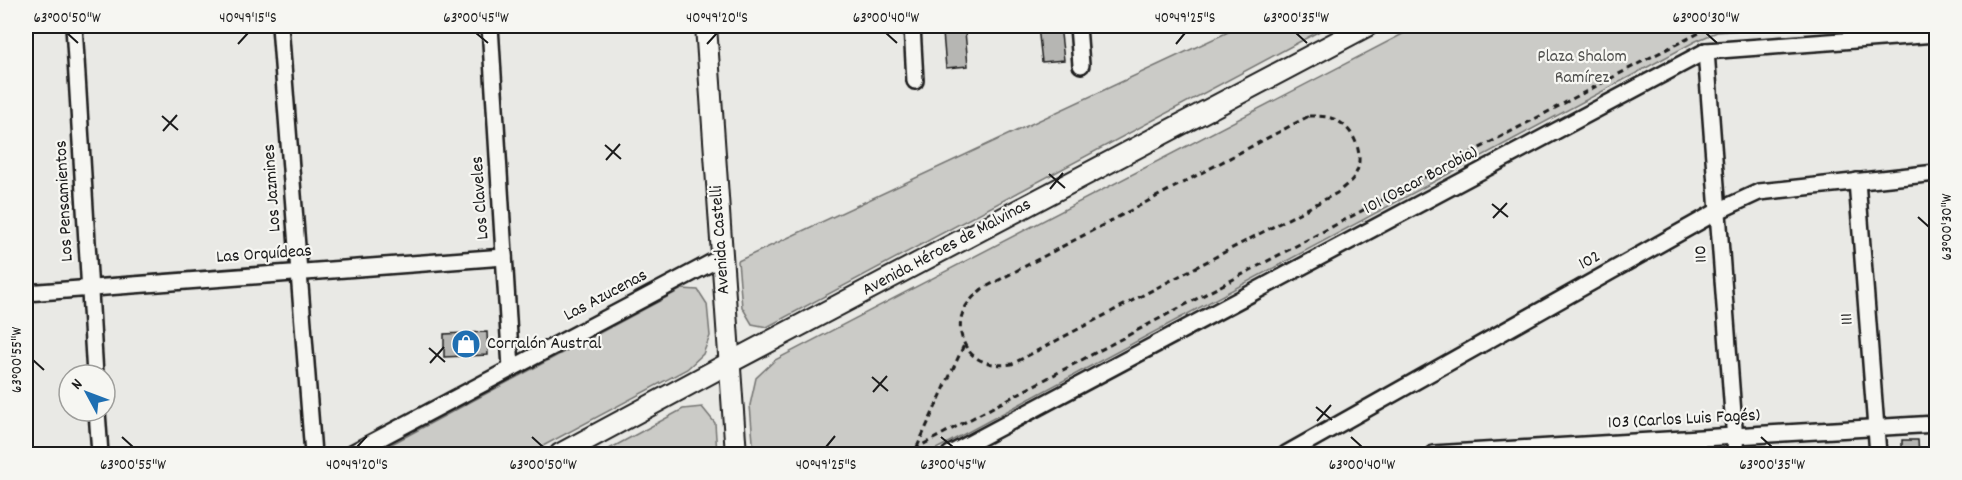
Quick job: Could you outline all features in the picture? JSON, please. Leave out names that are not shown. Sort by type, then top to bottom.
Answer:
[{"type":"main road","name":"Avenida Castelli","points":[[706,26],[736,454]]},
{"type":"main road","name":"Avenida Héroes de Malvinas","points":[[560,454],[1367,26]]},
{"type":"street","name":"Los Pensamientos","points":[[74,26],[94,363]]},
{"type":"street","name":"Los Jazmines","points":[[280,26],[313,454]]},
{"type":"street","name":"Los Claveles","points":[[490,26],[511,368]]},
{"type":"street","points":[[912,26],[915,81]]},
{"type":"street","points":[[1078,26],[1081,65]]},
{"type":"street","name":"101 (Oscar Borobia)","points":[[950,454],[1706,51],[1936,33]]},
{"type":"street","name":"110","points":[[1706,51],[1736,454]]},
{"type":"street","name":"102","points":[[1286,454],[1718,211],[1759,192],[1936,173]]},
{"type":"street","name":"111","points":[[1857,181],[1878,454]]},
{"type":"street","name":"Las Azucenas","points":[[350,454],[722,256]]},
{"type":"street","name":"Las Orquídeas","points":[[26,293],[504,257]]},
{"type":"street","points":[[99,423],[100,454]]},
{"type":"street","name":"103 (Carlos Luis Fagés)","points":[[1433,454],[1936,424]]},
{"type":"path","points":[[905,454],[1713,26]]},
{"type":"path","points":[[917,448],[964,345],[960,328],[961,315],[968,302],[982,289],[1310,116],[1324,116],[1341,122],[1357,145],[1359,162],[1354,177],[1337,193],[1012,364],[999,366],[987,363],[972,355],[964,345]]},
{"type":"green space","points":[[1241,26],[1329,26],[767,327],[752,324],[742,307],[738,261]]},
{"type":"green space","name":"Plaza Shalom Ramírez","points":[[1418,26],[1801,26],[1717,32],[1696,41],[927,454],[754,454],[750,405],[756,378],[775,360]]},
{"type":"green space","points":[[682,289],[698,290],[707,304],[710,336],[703,354],[687,369],[528,454],[373,454]]},
{"type":"green space","points":[[702,407],[715,423],[717,454],[600,454],[683,409]]},
{"type":"building","points":[[1060,26],[1064,60],[1042,62],[1038,27]]},
{"type":"building","points":[[965,31],[968,66],[946,68],[943,33]]},
{"type":"building","name":"Corralón Austral","points":[[487,332],[488,355],[444,357],[444,334]]},
{"type":"building","points":[[1902,440],[1918,440],[1919,454],[1902,454]]},
{"type":"place","name":"Corralón Austral","points":[[466,344]]}]
